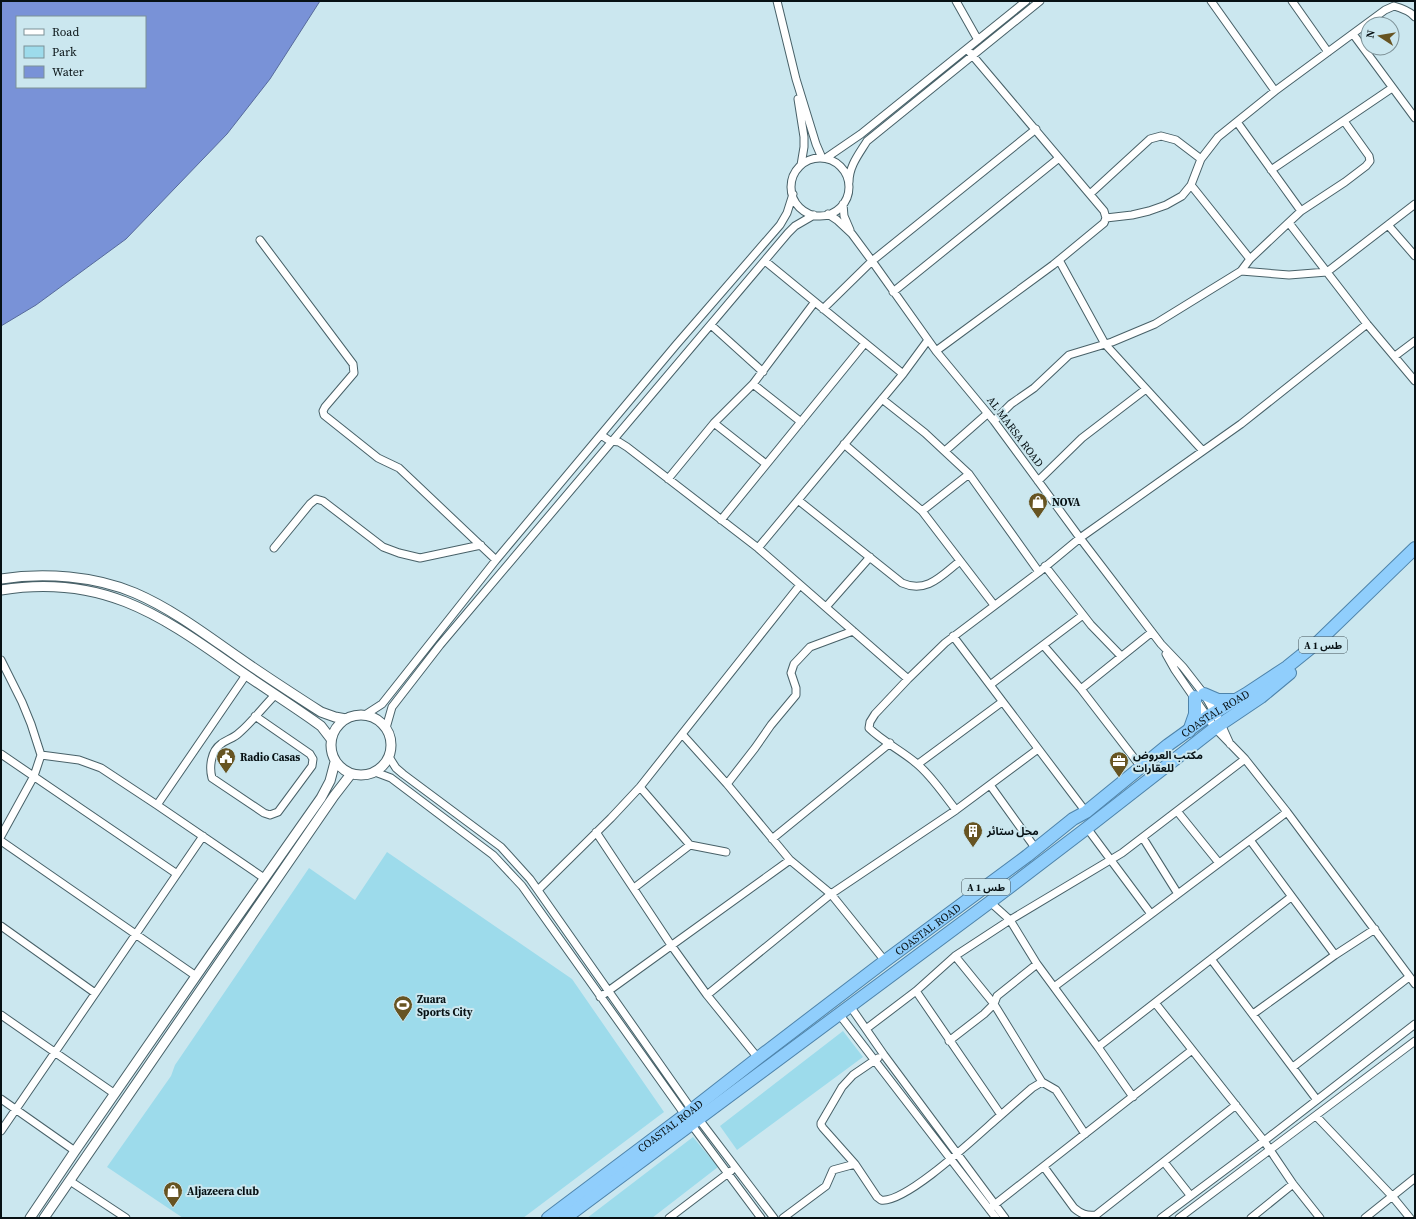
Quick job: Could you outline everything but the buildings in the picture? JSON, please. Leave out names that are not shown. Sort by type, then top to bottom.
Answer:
[{"type":"highway","name":"COASTAL ROAD","points":[[548,1218],[839,1014],[1087,828],[1215,720],[1234,700],[1287,667],[1318,642],[1415,548]]},
{"type":"highway","name":"COASTAL ROAD","points":[[565,1218],[692,1117],[758,1058],[885,961],[1036,849],[1073,819],[1086,812],[1168,745],[1189,731],[1261,697],[1308,659],[1355,617],[1415,555]]},
{"type":"highway","points":[[1189,731],[1199,696],[1218,700],[1234,700]]},
{"type":"street","points":[[778,1],[796,79],[816,144],[824,158]]},
{"type":"street","points":[[956,1],[978,40]]},
{"type":"street","points":[[824,158],[861,134],[1026,1]]},
{"type":"street","points":[[792,194],[797,204],[804,211],[814,215],[828,214],[839,209],[849,192],[849,173],[852,165],[867,141],[1040,1]]},
{"type":"street","points":[[1210,1],[1275,91]]},
{"type":"street","points":[[1296,2],[1328,52]]},
{"type":"street","points":[[1106,218],[1149,212],[1182,196],[1191,185],[1201,159],[1218,137],[1275,91],[1385,10],[1394,6],[1401,7],[1413,14],[1415,17]]},
{"type":"street","points":[[1352,34],[1415,118]]},
{"type":"street","points":[[936,351],[1059,260],[1104,223],[1106,218],[1104,211],[967,49]]},
{"type":"street","points":[[796,79],[804,137],[801,165]]},
{"type":"street","points":[[1271,170],[1392,88]]},
{"type":"street","points":[[994,420],[1011,404],[1034,388],[1069,355],[1105,344],[1155,324],[1241,271],[1250,259],[1301,211],[1345,182],[1366,166],[1370,161],[1369,156],[1344,121]]},
{"type":"street","points":[[1237,122],[1301,211]]},
{"type":"street","points":[[823,309],[872,260],[1036,130]]},
{"type":"street","points":[[1090,194],[1150,139],[1161,136],[1176,140],[1201,159]]},
{"type":"street","points":[[365,715],[382,704],[496,560],[681,339],[780,225],[787,214],[792,194],[793,178],[801,165],[815,158],[824,158],[837,163],[845,171],[849,182]]},
{"type":"street","points":[[894,292],[1059,158]]},
{"type":"street","points":[[1191,185],[1250,259]]},
{"type":"street","name":"AL MARSA ROAD","points":[[843,204],[844,216],[852,234]]},
{"type":"street","points":[[1241,271],[1289,275],[1327,272],[1415,204]]},
{"type":"street","name":"AL MARSA ROAD","points":[[828,214],[852,234],[936,351],[987,414],[994,420],[1080,538],[1161,644],[1183,667],[1199,696],[1230,744],[1245,759],[1287,812],[1415,984]]},
{"type":"street","points":[[386,728],[392,707],[431,657],[795,226],[814,215]]},
{"type":"street","points":[[1289,223],[1367,324],[1415,381]]},
{"type":"street","points":[[1388,225],[1415,256]]},
{"type":"street","points":[[260,240],[353,364],[354,373],[325,406],[323,411],[324,415],[378,458],[399,468],[496,560]]},
{"type":"street","points":[[1059,260],[1105,344],[1203,451]]},
{"type":"street","points":[[765,261],[814,303],[903,374]]},
{"type":"street","points":[[668,479],[714,423],[753,384],[814,303]]},
{"type":"street","points":[[956,810],[918,764],[869,728],[870,722],[875,714],[908,679],[953,636],[1039,572],[1080,538],[1241,424],[1367,324]]},
{"type":"street","points":[[711,325],[762,372]]},
{"type":"street","points":[[758,548],[903,374],[928,340]]},
{"type":"street","points":[[1395,356],[1415,341]]},
{"type":"street","points":[[721,520],[865,343]]},
{"type":"street","points":[[753,384],[801,422]]},
{"type":"street","points":[[1038,481],[1082,438],[1146,389]]},
{"type":"street","points":[[882,399],[925,434],[969,474],[1039,572]]},
{"type":"street","points":[[944,451],[987,414]]},
{"type":"street","points":[[714,423],[766,464]]},
{"type":"street","points":[[601,435],[613,442],[619,442],[627,447],[758,548],[908,679]]},
{"type":"street","points":[[844,444],[922,511],[994,605]]},
{"type":"street","points":[[922,511],[969,474]]},
{"type":"street","points":[[274,548],[310,504],[316,499],[323,500],[383,547],[399,553],[420,558],[481,546]]},
{"type":"street","points":[[798,500],[902,583],[911,587],[923,586],[935,580],[960,561]]},
{"type":"street","points":[[826,608],[870,558]]},
{"type":"street","points":[[1045,566],[1091,625],[1121,656]]},
{"type":"street","points":[[1,579],[35,575],[74,577],[100,582],[135,593],[167,610],[321,712],[346,719]]},
{"type":"street","points":[[1,590],[36,585],[73,588],[87,590],[125,601],[162,619],[195,640],[321,726],[331,739]]},
{"type":"street","points":[[538,890],[612,818],[640,787],[800,585]]},
{"type":"street","points":[[162,619],[167,610]]},
{"type":"street","points":[[990,685],[1044,646],[1083,615]]},
{"type":"street","points":[[727,784],[771,725],[796,695],[796,688],[791,674],[794,664],[810,647],[853,631]]},
{"type":"street","points":[[1081,688],[1152,632]]},
{"type":"street","points":[[953,636],[1086,812]]},
{"type":"street","points":[[1044,646],[1081,688],[1142,767]]},
{"type":"street","points":[[1,660],[22,702],[41,755],[34,776],[1,836]]},
{"type":"street","points":[[157,805],[246,675]]},
{"type":"street","points":[[255,716],[310,754],[313,760],[312,766],[278,812],[270,815],[264,814],[212,778],[210,771],[214,752],[220,744],[238,734],[255,716],[275,695]]},
{"type":"street","points":[[918,764],[1002,702]]},
{"type":"street","points":[[355,715],[365,715],[377,719],[386,728],[390,737],[391,747],[389,757],[375,772],[367,775],[351,774],[340,767],[336,762],[331,751],[331,739],[339,724],[346,719],[355,715]]},
{"type":"street","points":[[682,734],[727,784],[790,860],[831,894],[885,961]]},
{"type":"street","points":[[772,839],[890,744]]},
{"type":"street","points":[[707,995],[831,894],[956,810],[1038,750]]},
{"type":"street","points":[[1,754],[176,874]]},
{"type":"street","points":[[41,755],[79,760],[101,768],[264,878]]},
{"type":"street","points":[[389,757],[396,768],[403,774],[501,847],[530,879],[609,990],[728,1174],[760,1218]]},
{"type":"street","points":[[866,1029],[916,991],[955,956],[1010,920],[1122,853],[1245,759]]},
{"type":"street","points":[[30,1218],[196,976],[321,798],[330,781],[336,762]]},
{"type":"street","points":[[375,772],[391,778],[493,854],[522,886],[600,997],[692,1117],[736,1168],[774,1218]]},
{"type":"street","points":[[44,1218],[334,796],[351,774]]},
{"type":"street","points":[[990,785],[1036,849]]},
{"type":"street","points":[[640,787],[690,845],[726,852]]},
{"type":"street","points":[[1178,811],[1219,863]]},
{"type":"street","points":[[1054,988],[1287,812]]},
{"type":"street","points":[[1087,828],[1151,914]]},
{"type":"street","points":[[596,832],[671,945],[707,995],[758,1058]]},
{"type":"street","points":[[1,1131],[203,836]]},
{"type":"street","points":[[1143,838],[1178,894]]},
{"type":"street","points":[[1250,840],[1335,955]]},
{"type":"street","points":[[1,841],[196,976]]},
{"type":"street","points":[[634,888],[690,845]]},
{"type":"street","points":[[500,862],[508,855]]},
{"type":"street","points":[[600,997],[790,860]]},
{"type":"street","points":[[1098,1047],[1156,1004],[1291,897]]},
{"type":"street","points":[[990,902],[1010,920],[1036,964],[1133,1097]]},
{"type":"street","points":[[1,926],[95,994]]},
{"type":"street","points":[[1253,1014],[1335,955],[1375,929]]},
{"type":"street","points":[[212,953],[221,960]]},
{"type":"street","points":[[955,956],[994,1004],[1042,1082],[1056,1090],[1085,1134]]},
{"type":"street","points":[[1211,960],[1317,1100]]},
{"type":"street","points":[[949,1041],[984,1014],[994,1004],[997,996],[1036,964]]},
{"type":"street","points":[[1293,1067],[1409,977]]},
{"type":"street","points":[[916,991],[949,1041],[1001,1114]]},
{"type":"street","points":[[1156,1004],[1264,1141],[1320,1218]]},
{"type":"street","points":[[850,1006],[957,1154],[992,1207],[996,1218]]},
{"type":"street","points":[[839,1014],[931,1135],[992,1207],[1005,1218]]},
{"type":"street","points":[[1,1015],[115,1094]]},
{"type":"street","points":[[1161,1218],[1264,1141],[1415,1024]]},
{"type":"street","points":[[1179,1218],[1415,1041]]},
{"type":"street","points":[[992,1207],[1192,1050]]},
{"type":"street","points":[[884,1055],[853,1075],[842,1087],[821,1123],[821,1126],[855,1164],[877,1198],[883,1201],[902,1194],[957,1154],[1001,1114],[1032,1088],[1042,1082]]},
{"type":"street","points":[[1,1099],[75,1151]]},
{"type":"street","points":[[1044,1167],[1074,1208],[1087,1216],[1096,1215],[1236,1106]]},
{"type":"street","points":[[1316,1116],[1392,1196],[1410,1218]]},
{"type":"street","points":[[931,1135],[939,1129]]},
{"type":"street","points":[[1164,1162],[1190,1195]]},
{"type":"street","points":[[783,1218],[826,1186],[833,1170],[855,1164]]},
{"type":"street","points":[[669,1218],[736,1168]]},
{"type":"street","points":[[1365,1218],[1415,1178]]},
{"type":"street","points":[[70,1181],[126,1218]]},
{"type":"street","points":[[1251,1218],[1294,1184]]},
{"type":"green space","name":"Zuara Sports City","points":[[387,852],[572,979],[664,1112],[523,1218],[183,1218],[107,1167],[171,1076],[175,1065],[309,868],[355,900]]},
{"type":"green space","points":[[843,1031],[863,1057],[737,1150],[720,1126]]},
{"type":"green space","points":[[693,1137],[718,1167],[652,1218],[587,1218]]},
{"type":"water","points":[[1,1],[320,1],[270,79],[227,134],[126,239],[36,305],[1,326]]},
{"type":"place","name":"NOVA","points":[[1038,519]]},
{"type":"place","name":"Radio Casas","points":[[226,774]]},
{"type":"place","name":"مكتب العروض للعقارات","points":[[1119,778]]},
{"type":"place","name":"محل ستائر","points":[[973,848]]},
{"type":"place","name":"Zuara Sports City","points":[[403,1022]]},
{"type":"place","name":"Aljazeera club","points":[[173,1208]]}]
